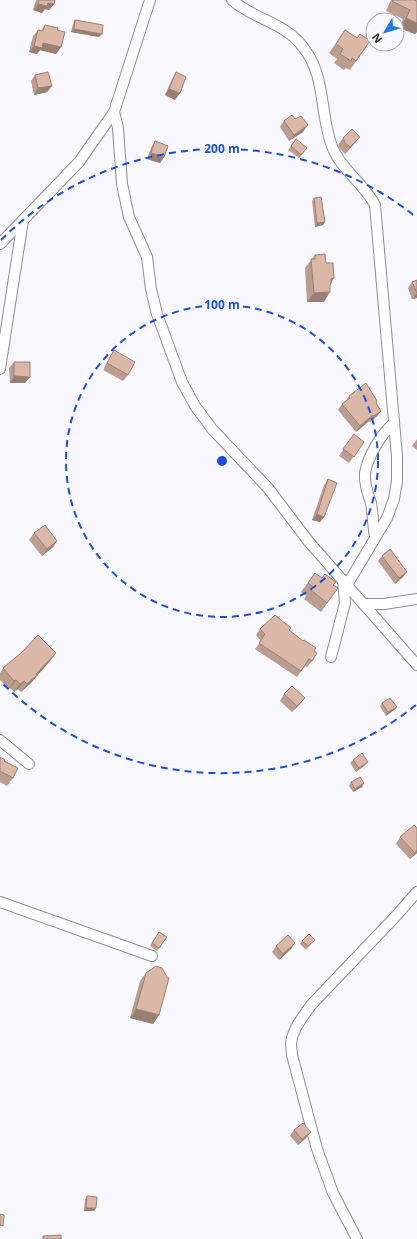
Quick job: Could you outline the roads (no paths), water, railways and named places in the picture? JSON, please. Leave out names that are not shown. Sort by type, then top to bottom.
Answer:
[{"type":"street","points":[[0,244],[78,162],[114,112],[150,0]]},
{"type":"street","points":[[232,0],[245,10],[279,26],[302,45],[310,55],[318,72],[329,138],[333,150],[342,165],[371,198],[375,205],[397,456],[396,481],[394,499],[387,518],[345,583],[345,603],[331,658]]},
{"type":"street","points":[[114,112],[118,128],[122,184],[129,217],[147,257],[153,301],[182,382],[194,406],[203,419],[268,488],[309,542],[417,666]]},
{"type":"street","points":[[0,369],[23,220]]},
{"type":"street","points":[[376,537],[365,474],[372,453],[386,430],[394,423]]},
{"type":"street","points":[[364,604],[384,604],[417,599]]},
{"type":"street","points":[[0,740],[29,764]]},
{"type":"street","points":[[357,1239],[333,1193],[317,1149],[292,1055],[291,1043],[301,1019],[312,1004],[417,892]]},
{"type":"street","points":[[0,902],[152,956]]}]
